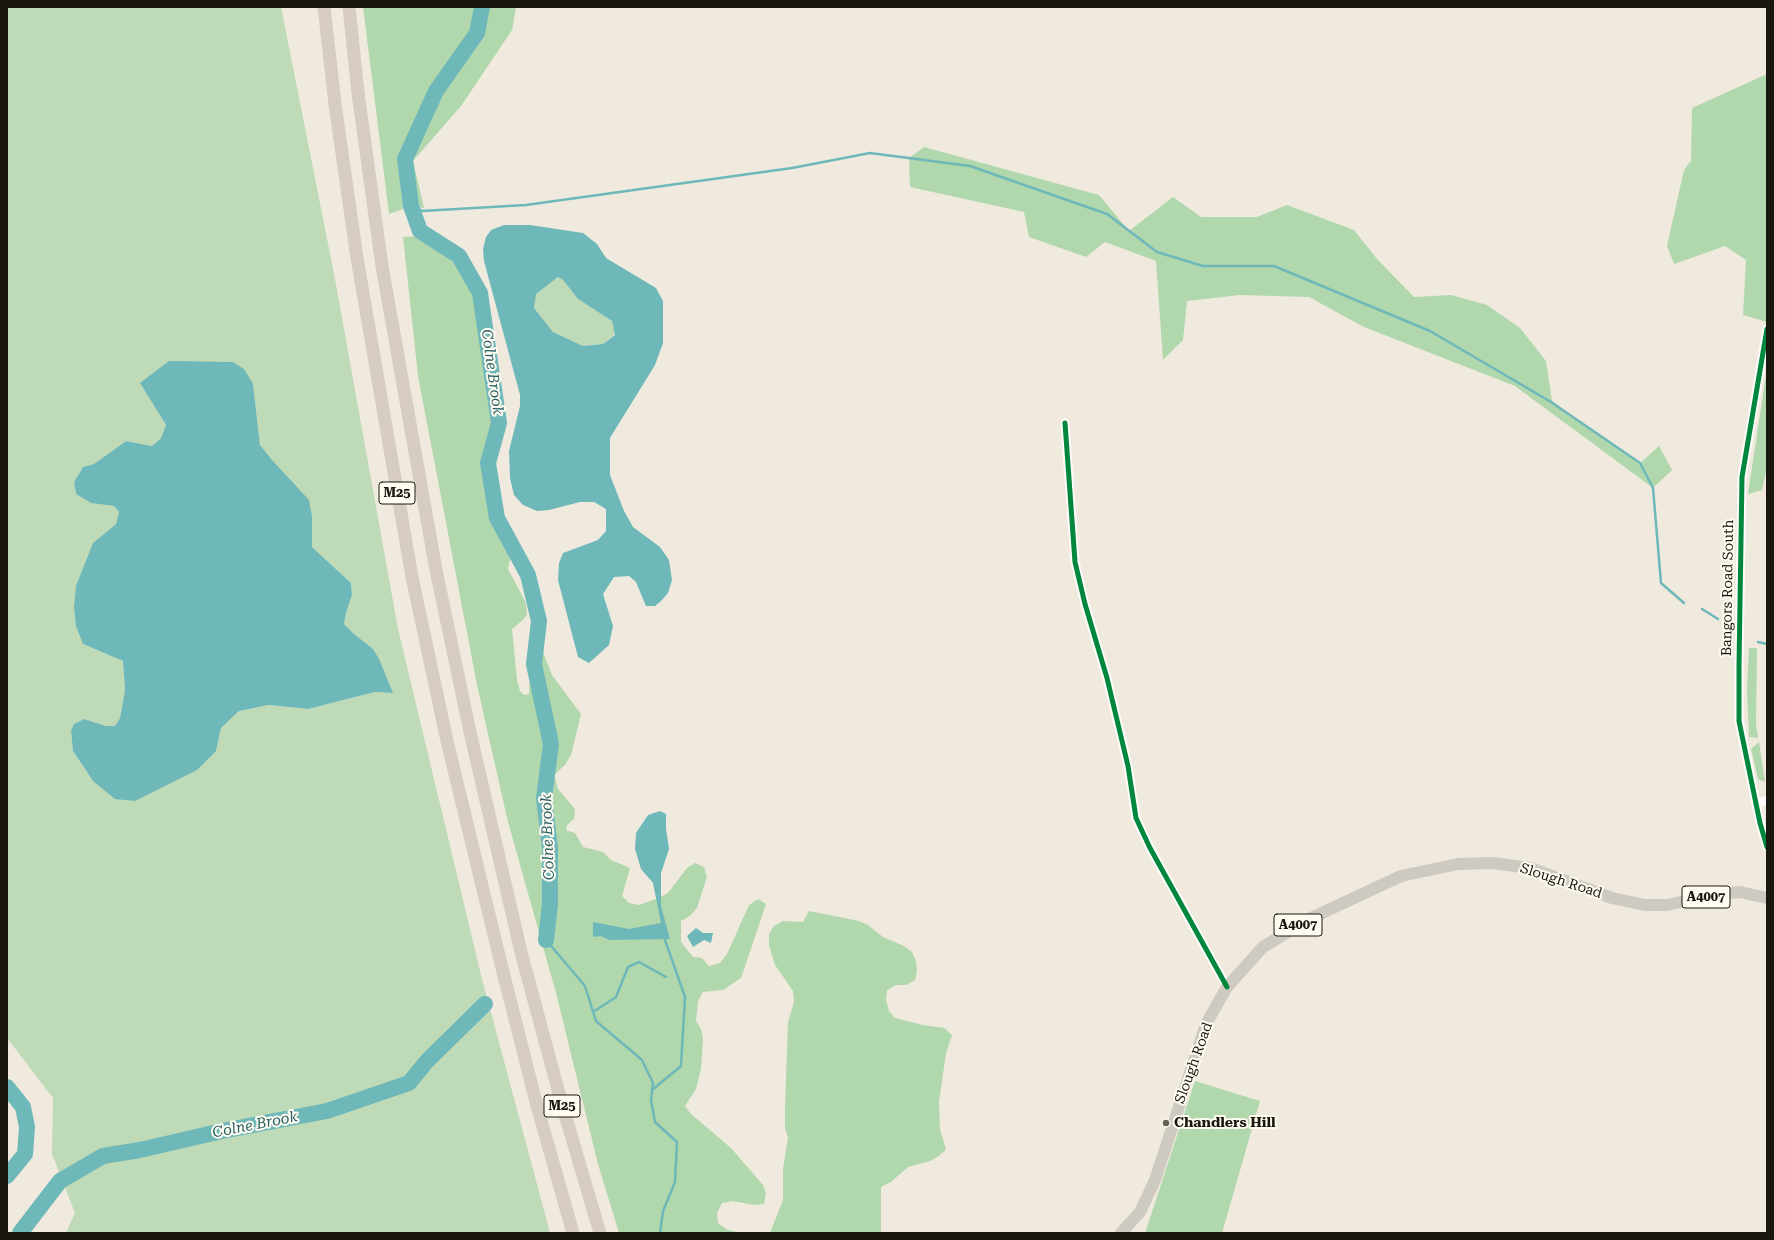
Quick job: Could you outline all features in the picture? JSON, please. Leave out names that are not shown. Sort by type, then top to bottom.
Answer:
[{"type":"highway","name":"M25","points":[[324,7],[335,104],[357,258],[412,577],[447,741],[503,972],[573,1233]]},
{"type":"highway","name":"M25","points":[[348,7],[358,93],[382,266],[432,548],[470,732],[521,952],[561,1100],[600,1233]]},
{"type":"main road","name":"Slough Road","points":[[1121,1233],[1140,1212],[1155,1180],[1206,1024],[1227,986],[1263,947],[1309,918],[1401,876],[1458,864],[1494,863],[1530,868],[1612,898],[1645,905],[1667,905],[1717,894],[1740,892],[1767,898]]},
{"type":"street","name":"Bangors Road South","points":[[1767,329],[1742,477],[1739,612],[1739,721],[1760,823],[1767,847]]},
{"type":"street","points":[[1065,423],[1075,562],[1085,604],[1107,678],[1128,766],[1136,818],[1150,848],[1227,986]]},
{"type":"street","points":[[1757,803],[1767,800]]},
{"type":"green space","points":[[7,7],[281,7],[335,279],[398,629],[481,975],[550,1233],[66,1233],[75,1213],[52,1154],[53,1098],[7,1038]],"holes":[[[140,383],[253,384],[260,445],[312,517],[312,547],[351,583],[352,595],[344,624],[373,649],[392,693],[375,692],[308,709],[269,705],[239,711],[221,728],[216,751],[93,781],[73,751],[71,731],[74,724],[84,719],[106,726],[115,726],[120,718],[125,690],[123,661],[83,644],[93,543],[116,524],[119,512],[114,506],[91,503],[76,494],[74,482],[83,467],[94,464],[126,441],[152,446],[161,438],[166,425]]]},
{"type":"green space","points":[[363,7],[516,7],[512,30],[461,106],[413,161],[424,208],[411,206],[389,214]]},
{"type":"green space","points":[[1767,74],[1767,322],[1743,315],[1746,260],[1725,246],[1674,264],[1667,246],[1684,170],[1691,161],[1692,108]]},
{"type":"green space","points":[[924,147],[1099,195],[1129,231],[1173,197],[1201,217],[1257,217],[1287,205],[1354,230],[1377,259],[1414,297],[1451,295],[1487,305],[1520,328],[1546,361],[1552,401],[1639,464],[1659,446],[1672,470],[1653,488],[1515,386],[1364,327],[1309,297],[1240,295],[1187,301],[1183,340],[1163,360],[1156,261],[1105,242],[1086,257],[1029,237],[1024,212],[910,187],[909,158]]},
{"type":"green space","points":[[421,236],[463,270],[477,299],[496,424],[484,458],[492,512],[512,550],[508,569],[526,603],[527,614],[524,619],[512,629],[517,680],[520,691],[524,695],[529,694],[532,644],[537,644],[541,647],[552,675],[581,714],[571,755],[565,765],[554,775],[558,789],[575,809],[574,819],[567,825],[566,830],[575,833],[583,847],[603,852],[611,860],[630,868],[622,896],[629,903],[639,905],[658,898],[668,893],[687,868],[695,863],[704,867],[707,877],[697,908],[690,916],[681,921],[681,942],[693,957],[702,958],[709,966],[720,963],[727,954],[749,905],[758,899],[766,904],[741,978],[723,990],[703,992],[698,1001],[696,1021],[701,1029],[703,1039],[701,1069],[696,1089],[685,1106],[691,1114],[731,1148],[763,1185],[766,1194],[764,1204],[754,1205],[733,1201],[722,1203],[717,1213],[718,1223],[726,1229],[739,1233],[619,1233],[598,1164],[556,993],[508,822],[477,685],[418,376],[403,237]]},
{"type":"green space","points":[[558,277],[563,280],[578,299],[612,321],[615,334],[603,344],[583,346],[553,332],[534,308],[535,294]]},
{"type":"green space","points":[[1767,368],[1767,467],[1762,490],[1748,494]]},
{"type":"green space","points":[[1749,648],[1757,648],[1756,724],[1758,738],[1749,737],[1747,689]]},
{"type":"green space","points":[[1759,742],[1765,782],[1758,779],[1751,749]]},
{"type":"green space","points":[[809,911],[859,921],[868,925],[883,937],[904,946],[912,952],[916,961],[917,970],[915,980],[906,985],[896,985],[887,990],[886,1000],[889,1011],[895,1018],[923,1025],[944,1028],[952,1035],[946,1053],[939,1102],[940,1130],[946,1149],[939,1156],[930,1161],[908,1167],[891,1182],[881,1187],[881,1233],[770,1233],[783,1200],[783,1169],[788,1138],[785,1128],[785,1107],[788,1022],[794,1002],[793,991],[775,965],[769,945],[769,934],[774,926],[783,921],[803,922]]},
{"type":"green space","points":[[1195,1081],[1260,1101],[1222,1233],[1145,1233]]},
{"type":"water","points":[[504,225],[530,225],[583,233],[597,244],[606,258],[656,288],[663,301],[663,343],[655,365],[610,438],[610,475],[624,511],[633,527],[660,547],[669,560],[672,580],[668,593],[661,601],[655,606],[646,606],[636,582],[629,576],[614,577],[603,594],[613,626],[609,645],[589,663],[578,657],[558,580],[559,563],[563,553],[598,540],[606,531],[606,509],[594,502],[580,502],[549,510],[537,511],[523,505],[514,495],[510,478],[509,451],[520,406],[520,395],[484,261],[483,249],[486,237],[491,230]],"holes":[[[558,277],[563,280],[578,299],[612,321],[615,335],[603,344],[583,346],[553,332],[534,308],[536,294]]]},
{"type":"water","points":[[169,361],[233,362],[244,369],[253,384],[260,445],[309,500],[312,517],[312,547],[351,583],[352,595],[344,624],[373,649],[379,659],[393,693],[375,692],[308,709],[269,705],[239,711],[221,728],[216,751],[197,770],[135,801],[115,799],[93,781],[73,751],[71,731],[74,724],[84,719],[106,726],[115,726],[120,718],[125,690],[123,661],[83,644],[76,626],[74,607],[76,586],[93,543],[116,524],[119,512],[114,506],[91,503],[76,494],[74,482],[83,467],[94,464],[126,441],[152,446],[161,438],[166,425],[140,383]]},
{"type":"water","points":[[660,811],[666,814],[666,829],[669,849],[661,873],[661,906],[670,939],[609,940],[601,936],[593,937],[593,922],[629,929],[661,923],[653,883],[641,869],[635,849],[636,833],[648,815]]},
{"type":"water","points":[[696,928],[703,933],[713,933],[711,943],[704,940],[693,947],[687,936]]},
{"type":"waterway","name":"Colne Brook","points":[[482,7],[477,33],[436,91],[405,159],[411,206],[420,231],[459,256],[480,293],[499,423],[488,463],[497,518],[528,575],[539,621],[534,664],[551,744],[544,798],[550,848],[550,904],[546,940]]},
{"type":"waterway","points":[[411,206],[422,211],[526,205],[792,168],[870,153],[970,166],[1107,214],[1157,252],[1203,266],[1274,266],[1430,331],[1551,402],[1640,463],[1653,488],[1661,583],[1684,603]]},
{"type":"waterway","points":[[1702,609],[1718,619]]},
{"type":"waterway","points":[[1758,642],[1767,644]]},
{"type":"waterway","points":[[546,940],[585,986],[596,1021],[642,1060],[653,1083],[651,1100],[655,1122],[677,1142],[675,1182],[663,1211],[660,1233]]},
{"type":"waterway","points":[[652,1090],[681,1066],[685,997],[665,940]]},
{"type":"waterway","points":[[593,1012],[616,997],[628,967],[639,962],[666,977]]},
{"type":"waterway","name":"Colne Brook","points":[[20,1233],[60,1181],[103,1156],[140,1150],[222,1131],[327,1111],[409,1083],[427,1061],[485,1004]]},
{"type":"waterway","points":[[7,1087],[23,1107],[27,1127],[25,1154],[7,1176]]},
{"type":"cycle path","points":[[1767,329],[1742,477],[1739,666],[1739,721],[1760,823],[1767,847]]},
{"type":"cycle path","points":[[1065,423],[1075,562],[1085,604],[1107,678],[1128,766],[1136,818],[1150,848],[1227,987]]},
{"type":"place","name":"Chandlers Hill","points":[[1166,1123]]}]
